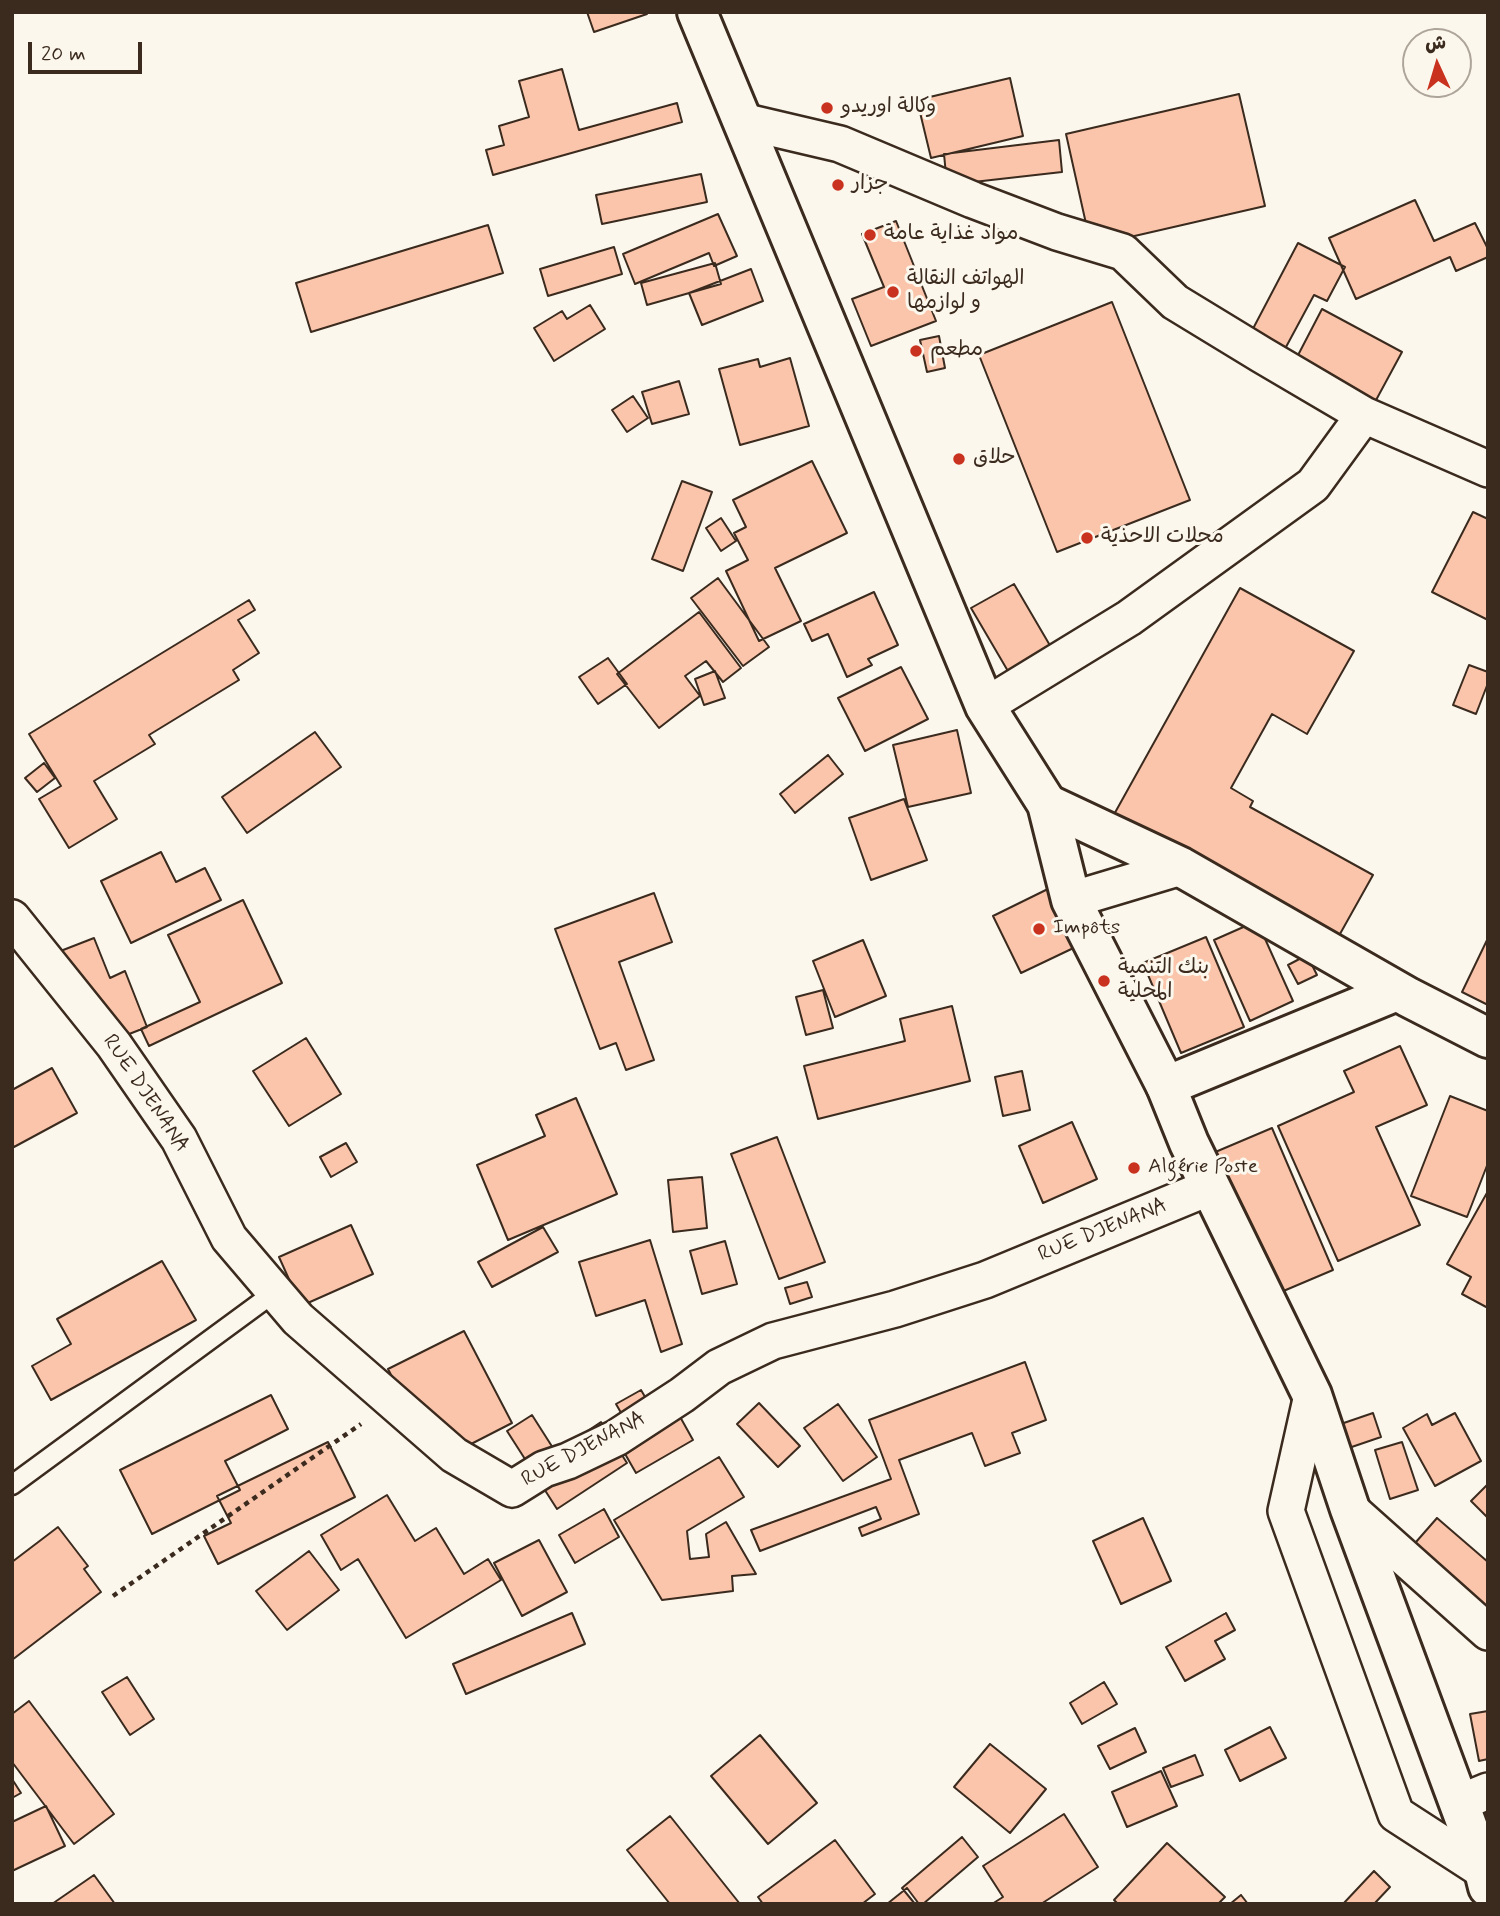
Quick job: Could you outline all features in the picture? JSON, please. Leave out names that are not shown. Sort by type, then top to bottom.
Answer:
[{"type":"main road","points":[[697,12],[985,706],[1046,804],[1071,900],[1166,1086],[1189,1143],[1312,1395],[1350,1509],[1473,1797],[1486,1879]]},
{"type":"main road","points":[[1046,804],[1181,867],[1397,991],[1488,1038]]},
{"type":"main road","points":[[1166,1086],[1397,991]]},
{"type":"street","points":[[742,121],[840,144],[973,200],[1057,232],[1123,252],[1175,302],[1364,415],[1488,469]]},
{"type":"street","points":[[985,706],[1129,618],[1313,485],[1364,415]]},
{"type":"street","points":[[1071,900],[1181,867]]},
{"type":"street","name":"RUE DJENANA","points":[[12,918],[114,1045],[179,1139],[229,1237],[298,1319],[454,1455],[512,1489],[544,1469],[616,1438],[719,1367],[773,1341],[895,1309],[985,1280],[1210,1187]]},
{"type":"street","points":[[1312,1395],[1286,1511],[1396,1814],[1486,1879]]},
{"type":"street","points":[[1350,1509],[1488,1632]]},
{"type":"lane","points":[[14,1481],[275,1292]]},
{"type":"path","points":[[113,1596],[394,1402]]},
{"type":"building","points":[[587,12],[647,12],[647,14],[594,32]]},
{"type":"building","points":[[562,69],[579,130],[677,103],[682,122],[493,175],[486,150],[504,145],[499,126],[529,117],[519,81]]},
{"type":"building","points":[[1010,78],[1023,136],[931,158],[917,100]]},
{"type":"building","points":[[1239,94],[1265,206],[1091,246],[1066,134]]},
{"type":"building","points":[[1059,140],[1062,172],[947,185],[944,154]]},
{"type":"building","points":[[701,174],[707,202],[602,224],[596,195]]},
{"type":"building","points":[[1415,200],[1434,241],[1475,223],[1488,249],[1488,257],[1456,271],[1450,257],[1356,299],[1329,238]]},
{"type":"building","points":[[718,214],[737,256],[714,266],[709,253],[635,284],[623,254]]},
{"type":"building","points":[[896,221],[936,321],[871,346],[852,299],[884,287],[862,234]]},
{"type":"building","points":[[488,225],[503,273],[311,332],[296,283]]},
{"type":"building","points":[[1298,243],[1345,267],[1327,301],[1314,295],[1279,360],[1246,342]]},
{"type":"building","points":[[614,247],[622,274],[548,296],[540,269]]},
{"type":"building","points":[[715,263],[721,284],[647,305],[641,283]]},
{"type":"building","points":[[751,269],[763,301],[702,325],[689,293]]},
{"type":"building","points":[[1112,302],[1190,500],[1057,552],[979,355]]},
{"type":"building","points":[[590,305],[605,329],[554,361],[534,328],[562,311],[567,319]]},
{"type":"building","points":[[1322,309],[1402,352],[1375,402],[1296,359]]},
{"type":"building","points":[[939,336],[945,368],[927,372],[920,340]]},
{"type":"building","points":[[790,358],[809,426],[740,445],[719,369],[758,359],[760,367]]},
{"type":"building","points":[[679,381],[689,414],[652,424],[642,392]]},
{"type":"building","points":[[633,396],[648,418],[627,432],[612,410]]},
{"type":"building","points":[[812,461],[847,533],[775,568],[801,621],[759,641],[726,571],[748,560],[734,533],[746,527],[733,500]]},
{"type":"building","points":[[682,481],[712,492],[683,571],[652,559]]},
{"type":"building","points":[[1473,512],[1488,519],[1488,620],[1432,592]]},
{"type":"building","points":[[721,518],[736,541],[721,551],[706,528]]},
{"type":"building","points":[[718,578],[769,647],[743,666],[691,598]]},
{"type":"building","points":[[1014,584],[1055,654],[1012,678],[971,608]]},
{"type":"building","points":[[1240,588],[1354,651],[1307,734],[1272,714],[1231,788],[1253,801],[1250,807],[1373,875],[1331,950],[1107,827]]},
{"type":"building","points":[[874,592],[898,645],[868,659],[872,665],[847,677],[828,634],[812,641],[804,624]]},
{"type":"building","points":[[249,600],[255,610],[238,620],[259,653],[233,670],[239,680],[149,735],[155,744],[94,781],[117,819],[69,848],[39,799],[61,786],[29,734]]},
{"type":"building","points":[[699,612],[741,668],[723,682],[706,661],[685,676],[700,696],[659,728],[617,674]]},
{"type":"building","points":[[608,658],[627,684],[598,704],[579,677]]},
{"type":"building","points":[[1469,665],[1488,672],[1488,683],[1476,714],[1453,705]]},
{"type":"building","points":[[901,667],[928,719],[865,751],[838,698]]},
{"type":"building","points":[[715,671],[725,698],[704,705],[695,679]]},
{"type":"building","points":[[957,730],[971,793],[908,807],[893,745]]},
{"type":"building","points":[[315,732],[341,767],[247,833],[222,797]]},
{"type":"building","points":[[828,755],[843,774],[795,813],[780,794]]},
{"type":"building","points":[[44,763],[55,778],[37,792],[25,778]]},
{"type":"building","points":[[904,799],[927,860],[871,880],[849,818]]},
{"type":"building","points":[[161,852],[176,882],[205,868],[221,900],[131,943],[101,881]]},
{"type":"building","name":"Impôts","points":[[1056,885],[1084,943],[1021,973],[993,916]]},
{"type":"building","points":[[654,893],[672,942],[619,962],[654,1060],[626,1070],[616,1043],[600,1049],[555,929]]},
{"type":"building","points":[[243,900],[282,983],[149,1046],[141,1029],[200,1002],[168,935]]},
{"type":"building","points":[[1257,921],[1293,1001],[1250,1021],[1214,940]]},
{"type":"building","points":[[1206,937],[1244,1027],[1181,1053],[1143,963]]},
{"type":"building","points":[[94,938],[110,978],[125,971],[147,1027],[96,1047],[58,952]]},
{"type":"building","points":[[1488,938],[1488,1005],[1462,992]]},
{"type":"building","points":[[863,940],[886,996],[835,1017],[813,961]]},
{"type":"building","points":[[1307,955],[1317,975],[1298,984],[1288,965]]},
{"type":"building","points":[[823,990],[833,1028],[806,1035],[796,997]]},
{"type":"building","points":[[952,1006],[970,1081],[818,1119],[804,1066],[905,1041],[900,1019]]},
{"type":"building","points":[[306,1038],[341,1094],[289,1126],[253,1071]]},
{"type":"building","points":[[1400,1046],[1427,1105],[1376,1127],[1420,1225],[1338,1261],[1278,1126],[1354,1092],[1344,1071]]},
{"type":"building","points":[[52,1068],[77,1113],[14,1147],[12,1090]]},
{"type":"building","points":[[1022,1071],[1030,1110],[1003,1116],[995,1077]]},
{"type":"building","points":[[1450,1096],[1488,1111],[1488,1163],[1467,1217],[1411,1196]]},
{"type":"building","points":[[576,1098],[617,1194],[508,1240],[477,1165],[545,1136],[536,1115]]},
{"type":"building","points":[[1072,1122],[1097,1179],[1043,1203],[1019,1146]]},
{"type":"building","points":[[1272,1128],[1333,1270],[1274,1295],[1213,1153]]},
{"type":"building","points":[[777,1137],[825,1262],[779,1279],[731,1154]]},
{"type":"building","points":[[346,1143],[357,1162],[331,1177],[320,1157]]},
{"type":"building","points":[[702,1177],[707,1228],[673,1232],[668,1180]]},
{"type":"building","points":[[1488,1191],[1488,1308],[1462,1294],[1471,1277],[1447,1264]]},
{"type":"building","points":[[351,1225],[373,1274],[301,1306],[279,1257]]},
{"type":"building","points":[[543,1227],[558,1252],[492,1287],[478,1262]]},
{"type":"building","points":[[650,1240],[682,1344],[661,1352],[645,1300],[596,1316],[579,1262]]},
{"type":"building","points":[[725,1241],[737,1284],[702,1294],[690,1251]]},
{"type":"building","points":[[162,1261],[196,1320],[51,1400],[32,1366],[71,1344],[57,1319]]},
{"type":"building","points":[[807,1282],[812,1297],[790,1304],[785,1288]]},
{"type":"building","points":[[464,1331],[512,1423],[436,1462],[388,1369]]},
{"type":"building","points":[[1025,1362],[1046,1420],[1012,1433],[1020,1453],[985,1466],[972,1433],[899,1460],[919,1514],[862,1536],[859,1528],[881,1519],[876,1507],[760,1551],[751,1530],[891,1479],[869,1420]]},
{"type":"building","points":[[641,1390],[651,1407],[669,1397],[693,1440],[636,1473],[609,1426],[624,1418],[616,1404]]},
{"type":"building","points":[[271,1395],[288,1429],[225,1461],[240,1490],[152,1534],[120,1470]]},
{"type":"building","points":[[759,1403],[800,1446],[778,1467],[737,1424]]},
{"type":"building","points":[[838,1404],[877,1457],[843,1481],[804,1428]]},
{"type":"building","points":[[1373,1413],[1381,1437],[1340,1451],[1332,1427]]},
{"type":"building","points":[[1455,1413],[1481,1461],[1435,1486],[1403,1428],[1427,1414],[1432,1425]]},
{"type":"building","points":[[532,1415],[567,1470],[598,1450],[586,1432],[601,1422],[627,1463],[557,1509],[507,1431]]},
{"type":"building","points":[[328,1442],[355,1497],[218,1564],[204,1536],[231,1523],[217,1496]]},
{"type":"building","points":[[1402,1442],[1418,1490],[1390,1499],[1375,1450]]},
{"type":"building","points":[[719,1457],[744,1497],[687,1531],[690,1559],[709,1557],[706,1534],[726,1522],[756,1574],[732,1576],[733,1591],[662,1600],[614,1520]]},
{"type":"building","points":[[1488,1484],[1488,1518],[1471,1501]]},
{"type":"building","points":[[387,1495],[415,1541],[436,1528],[464,1574],[488,1559],[501,1580],[406,1638],[358,1559],[341,1570],[321,1535]]},
{"type":"building","points":[[604,1509],[619,1537],[575,1563],[559,1535]]},
{"type":"building","points":[[1143,1518],[1171,1581],[1121,1604],[1093,1541]]},
{"type":"building","points":[[1437,1518],[1488,1562],[1488,1636],[1395,1566]]},
{"type":"building","points":[[58,1527],[88,1566],[84,1569],[101,1592],[12,1660],[12,1562]]},
{"type":"building","points":[[539,1540],[567,1592],[522,1616],[494,1563]]},
{"type":"building","points":[[309,1551],[339,1590],[287,1630],[256,1591]]},
{"type":"building","points":[[572,1613],[585,1644],[466,1694],[453,1664]]},
{"type":"building","points":[[1226,1613],[1235,1630],[1215,1641],[1225,1659],[1185,1681],[1166,1647]]},
{"type":"building","points":[[127,1677],[154,1719],[130,1735],[102,1692]]},
{"type":"building","points":[[1104,1682],[1117,1704],[1082,1724],[1070,1703]]},
{"type":"building","points":[[29,1701],[114,1814],[74,1844],[12,1762],[12,1714]]},
{"type":"building","points":[[1488,1711],[1488,1759],[1479,1761],[1470,1714]]},
{"type":"building","points":[[1270,1727],[1286,1758],[1240,1781],[1225,1750]]},
{"type":"building","points":[[1135,1728],[1146,1752],[1110,1769],[1098,1746]]},
{"type":"building","points":[[760,1735],[817,1803],[768,1844],[711,1776]]},
{"type":"building","points":[[990,1744],[1046,1789],[1010,1833],[954,1787]]},
{"type":"building","points":[[1195,1755],[1203,1775],[1171,1787],[1163,1768]]},
{"type":"building","points":[[1161,1771],[1177,1806],[1127,1827],[1112,1792]]},
{"type":"building","points":[[12,1779],[21,1793],[12,1798]]},
{"type":"building","points":[[46,1806],[65,1846],[12,1871],[12,1822]]},
{"type":"building","points":[[1064,1814],[1098,1867],[1041,1904],[992,1904],[1003,1897],[983,1866]]},
{"type":"building","points":[[670,1816],[740,1904],[670,1904],[627,1850]]},
{"type":"building","points":[[962,1837],[978,1857],[923,1904],[915,1904],[902,1888]]},
{"type":"building","points":[[835,1840],[875,1894],[862,1904],[763,1904],[758,1897]]},
{"type":"building","points":[[1167,1843],[1225,1897],[1218,1904],[1118,1904],[1114,1900]]},
{"type":"building","points":[[1374,1871],[1390,1887],[1374,1904],[1343,1904]]},
{"type":"building","points":[[94,1875],[115,1904],[52,1904]]},
{"type":"building","points":[[907,1888],[919,1904],[887,1904]]},
{"type":"building","points":[[1241,1895],[1248,1904],[1230,1904]]},
{"type":"place","name":"وكالة اوريدو","points":[[827,108]]},
{"type":"place","name":"جزار","points":[[838,185]]},
{"type":"place","name":"مواد غذاية عامة","points":[[870,235]]},
{"type":"place","name":"الهواتف النقالة و لوازمها","points":[[893,292]]},
{"type":"place","name":"مطعم","points":[[916,351]]},
{"type":"place","name":"حلاق","points":[[959,459]]},
{"type":"place","name":"محلات الاحذية","points":[[1087,538]]},
{"type":"place","name":"Impôts","points":[[1039,929]]},
{"type":"place","name":"بنك التنمية المحلية","points":[[1104,981]]},
{"type":"place","name":"Algérie Poste","points":[[1134,1168]]}]
